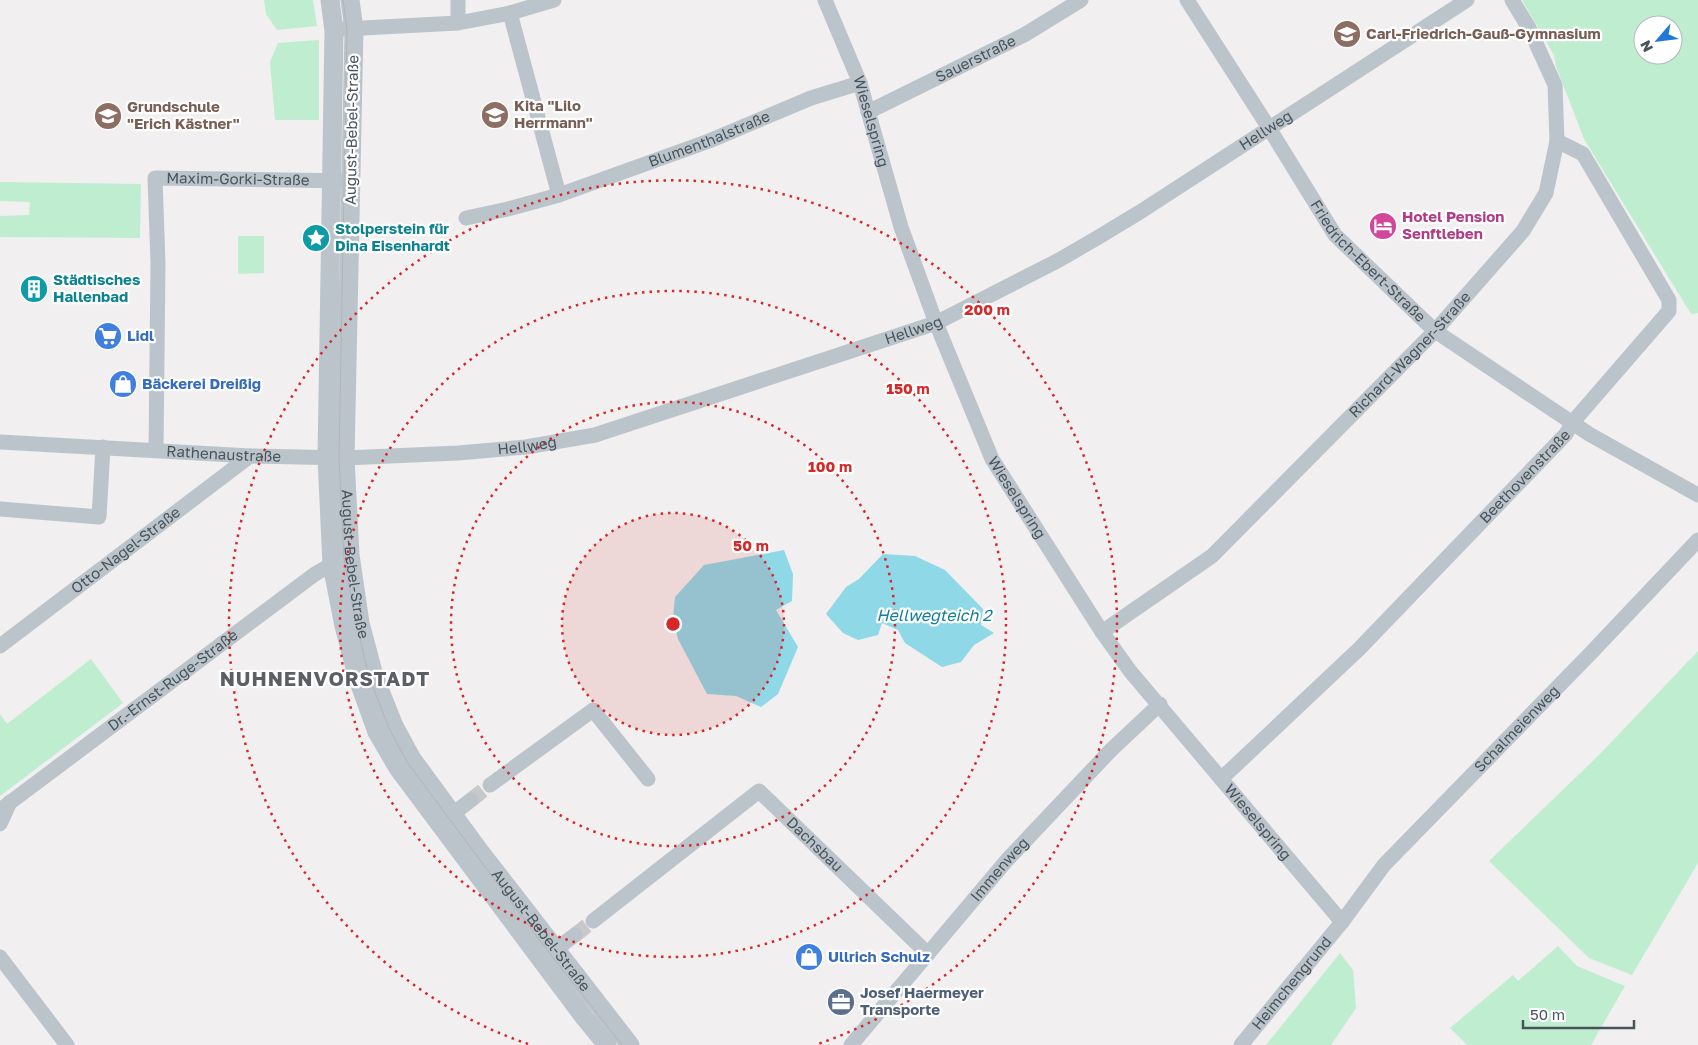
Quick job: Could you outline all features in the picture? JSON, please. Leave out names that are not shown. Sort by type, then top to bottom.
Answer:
[{"type":"street","name":"August-Bebel-Straße","points":[[330,0],[334,31],[327,458],[332,564],[344,626],[358,679],[377,732],[398,768],[446,819],[548,955],[607,1045]]},
{"type":"street","name":"August-Bebel-Straße","points":[[350,0],[354,29],[346,458],[350,555],[360,623],[374,676],[394,726],[446,819]]},
{"type":"street","points":[[458,0],[458,23]]},
{"type":"street","points":[[334,31],[458,23],[510,13],[554,0]]},
{"type":"street","name":"Wieselspring","points":[[825,0],[860,83],[901,227],[936,323],[992,460],[1102,632],[1130,671],[1160,704],[1342,922]]},
{"type":"street","name":"Sauerstraße","points":[[868,112],[1024,35],[1081,0]]},
{"type":"street","name":"Friedrich-Ebert-Straße","points":[[1187,0],[1335,235],[1435,331],[1589,434],[1698,495]]},
{"type":"street","name":"Hellweg","points":[[346,458],[503,449],[595,435],[936,323],[1072,254],[1467,0]]},
{"type":"street","name":"Richard-Wagner-Straße","points":[[1102,632],[1212,556],[1435,331],[1523,232],[1546,193],[1557,141],[1555,85],[1529,28],[1512,0]]},
{"type":"street","points":[[510,13],[559,195]]},
{"type":"street","name":"Blumenthalstraße","points":[[466,218],[508,210],[559,195],[709,141],[812,98],[860,83]]},
{"type":"street","name":"Beethovenstraße","points":[[1221,779],[1359,649],[1566,434],[1572,422],[1668,311],[1669,300],[1583,154],[1557,141]]},
{"type":"street","name":"Maxim-Gorki-Straße","points":[[156,449],[158,263],[155,178],[351,181]]},
{"type":"street","name":"Rathenaustraße","points":[[0,442],[156,449],[250,456],[346,458]]},
{"type":"street","points":[[0,509],[99,517],[103,447]]},
{"type":"street","name":"Otto-Nagel-Straße","points":[[0,646],[250,456]]},
{"type":"street","name":"Schalmeienweg","points":[[1342,922],[1384,865],[1698,540]]},
{"type":"street","name":"Dr.-Ernst-Ruge-Straße","points":[[5,806],[315,574],[350,555]]},
{"type":"street","name":"Immenweg","points":[[851,1045],[1012,854],[1112,750],[1160,704]]},
{"type":"street","points":[[490,785],[593,710],[648,779]]},
{"type":"street","name":"Dachsbau","points":[[593,920],[759,791],[928,954]]},
{"type":"street","points":[[446,819],[472,800]]},
{"type":"street","points":[[0,824],[5,806]]},
{"type":"street","name":"Heimchengrund","points":[[1241,1045],[1342,922]]},
{"type":"street","points":[[548,955],[574,935]]},
{"type":"street","name":"August-Bebel-Straße","points":[[548,955],[630,1045]]},
{"type":"street","points":[[0,957],[67,1045]]},
{"type":"green space","points":[[264,0],[313,0],[317,26],[277,30],[266,14]]},
{"type":"green space","points":[[1522,0],[1698,0],[1698,313],[1691,314],[1584,139],[1556,66],[1554,55]]},
{"type":"green space","points":[[319,40],[319,120],[275,120],[270,62],[278,43]]},
{"type":"green space","points":[[0,182],[141,184],[140,238],[0,237],[0,216],[29,215],[30,202],[0,201]]},
{"type":"green space","points":[[238,236],[264,236],[264,273],[238,274]]},
{"type":"green space","points":[[1698,651],[1698,863],[1632,975],[1589,958],[1489,861],[1599,755]]},
{"type":"green space","points":[[91,659],[123,703],[0,796],[0,714],[7,724]]},
{"type":"green space","points":[[1558,946],[1577,966],[1625,986],[1591,1045],[1467,1045],[1450,1028],[1513,975],[1518,981]]},
{"type":"green space","points":[[1340,953],[1353,970],[1356,1008],[1331,1045],[1266,1045]]},
{"type":"water","points":[[784,550],[793,574],[792,601],[776,610],[798,647],[778,694],[761,707],[736,696],[707,694],[678,639],[673,619],[675,597],[704,565]]},
{"type":"water","name":"Hellwegteich 2","points":[[883,554],[915,556],[945,570],[983,609],[981,625],[994,633],[974,645],[961,662],[942,667],[905,643],[898,630],[882,623],[878,635],[858,640],[843,633],[826,614],[846,587],[859,579]]},
{"type":"tunnel","points":[[471,800],[490,785]]},
{"type":"tunnel","points":[[575,935],[593,921]]},
{"type":"tram line","points":[[343,0],[347,29],[339,458],[344,558],[355,618],[369,677],[389,728],[407,762],[544,946],[622,1045]]},
{"type":"place","name":"Carl-Friedrich-Gauß-Gymnasium","points":[[1347,34]]},
{"type":"place","name":"Kita \"Lilo Herrmann\"","points":[[495,115]]},
{"type":"place","name":"Grundschule \"Erich Kästner\"","points":[[108,116]]},
{"type":"place","name":"Hotel Pension Senftleben","points":[[1383,226]]},
{"type":"place","name":"Stolperstein für Dina Eisenhardt","points":[[316,238]]},
{"type":"place","name":"Städtisches Hallenbad","points":[[34,289]]},
{"type":"place","name":"Lidl","points":[[108,336]]},
{"type":"place","name":"Bäckerei Dreißig","points":[[123,384]]},
{"type":"place","name":"Ullrich Schulz","points":[[809,957]]},
{"type":"place","name":"Josef Haermeyer Transporte","points":[[841,1002]]},
{"type":"district","name":"NUHNENVORSTADT","points":[[325,679]]}]
